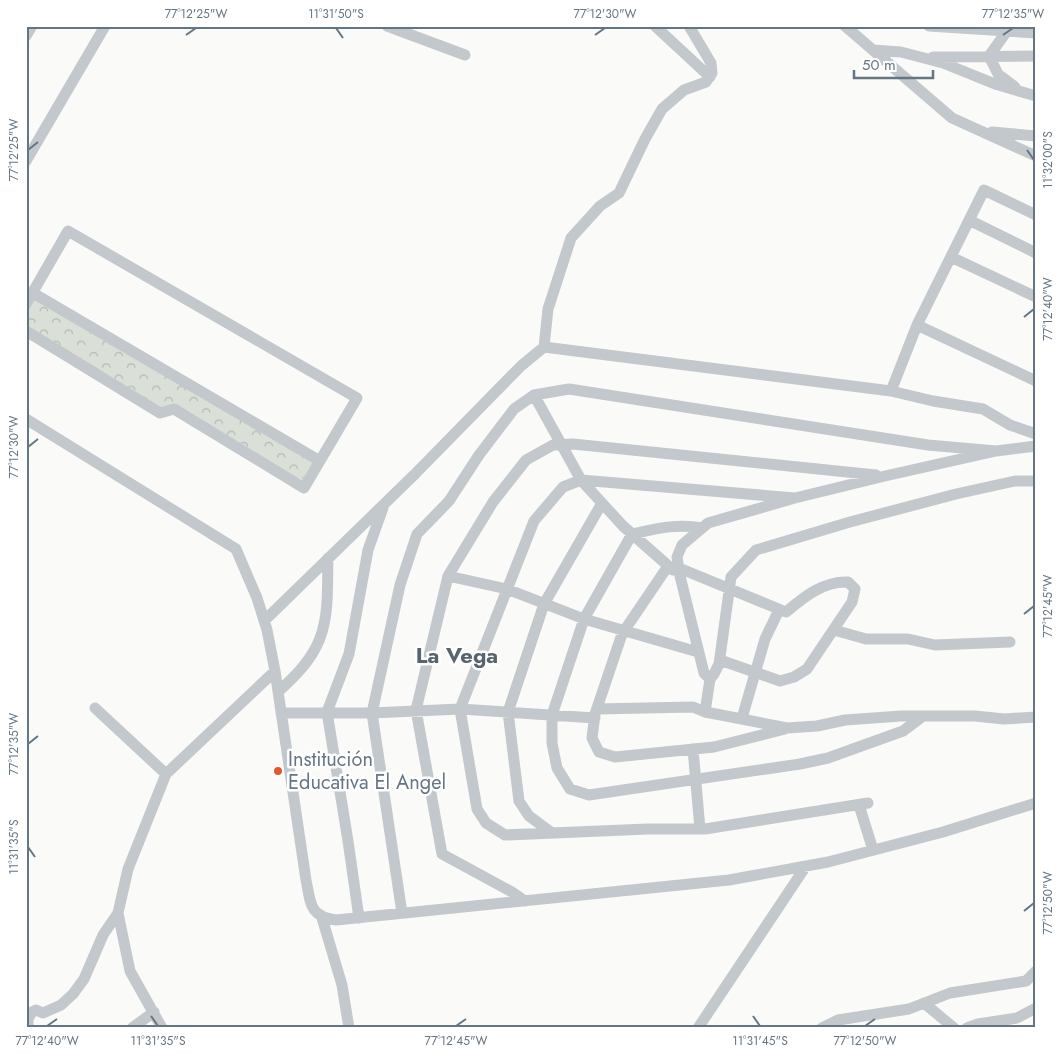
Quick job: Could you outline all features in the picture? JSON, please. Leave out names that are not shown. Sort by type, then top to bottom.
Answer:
[{"type":"street","points":[[26,36],[32,26]]},
{"type":"street","points":[[26,161],[105,26]]},
{"type":"street","points":[[387,26],[465,55]]},
{"type":"street","points":[[655,26],[710,77]]},
{"type":"street","points":[[264,621],[521,366],[544,347],[548,309],[571,238],[600,206],[619,193],[662,109],[684,90],[706,82],[712,73],[711,64],[689,26]]},
{"type":"street","points":[[845,26],[952,118],[1036,156]]},
{"type":"street","points":[[929,26],[988,28],[1007,31],[1034,30]]},
{"type":"street","points":[[989,56],[1007,31]]},
{"type":"street","points":[[873,50],[901,52],[943,63],[995,84],[1036,96]]},
{"type":"street","points":[[989,56],[998,74],[1020,91]]},
{"type":"street","points":[[921,57],[1036,56]]},
{"type":"street","points":[[983,132],[1036,136]]},
{"type":"street","points":[[891,391],[917,325],[984,190],[1036,215]]},
{"type":"street","points":[[969,220],[1036,253]]},
{"type":"street","points":[[26,304],[68,231],[356,398],[304,488],[174,409],[160,413],[26,331]]},
{"type":"street","points":[[951,258],[1036,297]]},
{"type":"street","points":[[33,293],[320,461]]},
{"type":"street","points":[[917,325],[1036,381]]},
{"type":"street","points":[[544,347],[891,391],[933,401],[983,409],[1010,425],[1036,434]]},
{"type":"street","points":[[402,913],[372,713],[400,585],[417,534],[449,500],[479,455],[514,409],[534,395],[569,389],[928,445],[996,451]]},
{"type":"street","points":[[534,395],[581,480],[632,534],[675,570],[786,612],[799,601],[829,584],[848,582],[855,589],[852,602],[807,670],[794,677],[780,681],[720,660]]},
{"type":"street","points":[[26,420],[236,549],[257,598],[264,621],[275,671],[311,906],[322,918],[342,985],[349,1028]]},
{"type":"street","points":[[525,901],[442,854],[416,710],[448,576],[493,502],[526,460],[553,445],[573,444],[885,476]]},
{"type":"street","points":[[710,679],[704,673],[675,570],[677,557],[682,545],[708,523],[795,498],[885,476],[996,451],[1036,446]]},
{"type":"street","points":[[795,498],[581,480],[563,487],[534,521],[460,708],[477,809],[486,823],[505,835],[648,829],[700,829],[863,804],[873,850]]},
{"type":"street","points":[[705,712],[710,679],[720,660],[731,577],[756,550],[850,522],[956,494],[1015,481],[1036,481]]},
{"type":"street","points":[[552,833],[529,816],[519,801],[508,712],[544,604],[602,503]]},
{"type":"street","points":[[359,918],[327,712],[349,654],[368,550],[384,504]]},
{"type":"street","points":[[702,528],[690,526],[664,527],[632,534],[584,619],[552,715],[552,743],[558,768],[570,788],[589,795],[800,764],[828,758],[903,732],[923,716]]},
{"type":"street","points":[[278,692],[301,670],[317,646],[326,617],[328,558]]},
{"type":"street","points":[[675,570],[625,630],[596,713],[592,738],[599,752],[615,757],[714,747],[787,728],[817,726],[845,720],[901,716],[975,716],[1004,720],[1036,717]]},
{"type":"street","points":[[448,576],[507,588],[584,619],[698,652]]},
{"type":"street","points":[[742,718],[765,639],[779,610]]},
{"type":"street","points":[[834,630],[866,638],[908,638],[935,645],[1010,642]]},
{"type":"street","points":[[28,1028],[28,1019],[32,1012],[36,1010],[43,1013],[61,1005],[73,994],[84,979],[103,935],[118,913],[128,869],[166,774],[275,671]]},
{"type":"street","points":[[281,713],[372,713],[460,708],[552,715],[693,707],[705,712],[787,728]]},
{"type":"street","points":[[95,708],[166,774]]},
{"type":"street","points":[[693,749],[700,829]]},
{"type":"street","points":[[322,918],[336,920],[359,918],[729,880],[806,866],[873,850],[943,832],[1036,803]]},
{"type":"street","points":[[698,1028],[806,866]]},
{"type":"street","points":[[118,913],[130,971],[162,1028]]},
{"type":"street","points":[[822,1028],[838,1020],[909,1008],[950,993],[1026,980],[1036,971]]},
{"type":"street","points":[[924,1003],[954,1028]]},
{"type":"street","points":[[967,1028],[978,1024],[1017,1018],[1036,1008]]},
{"type":"street","points":[[132,1028],[154,1012]]},
{"type":"street","points":[[850,1028],[859,1017]]},
{"type":"green space","points":[[35,298],[315,462],[302,480],[161,408],[26,326],[26,311]]},
{"type":"place","name":"Institución Educativa El Angel","points":[[278,771]]},
{"type":"district","name":"La Vega","points":[[457,655]]}]
